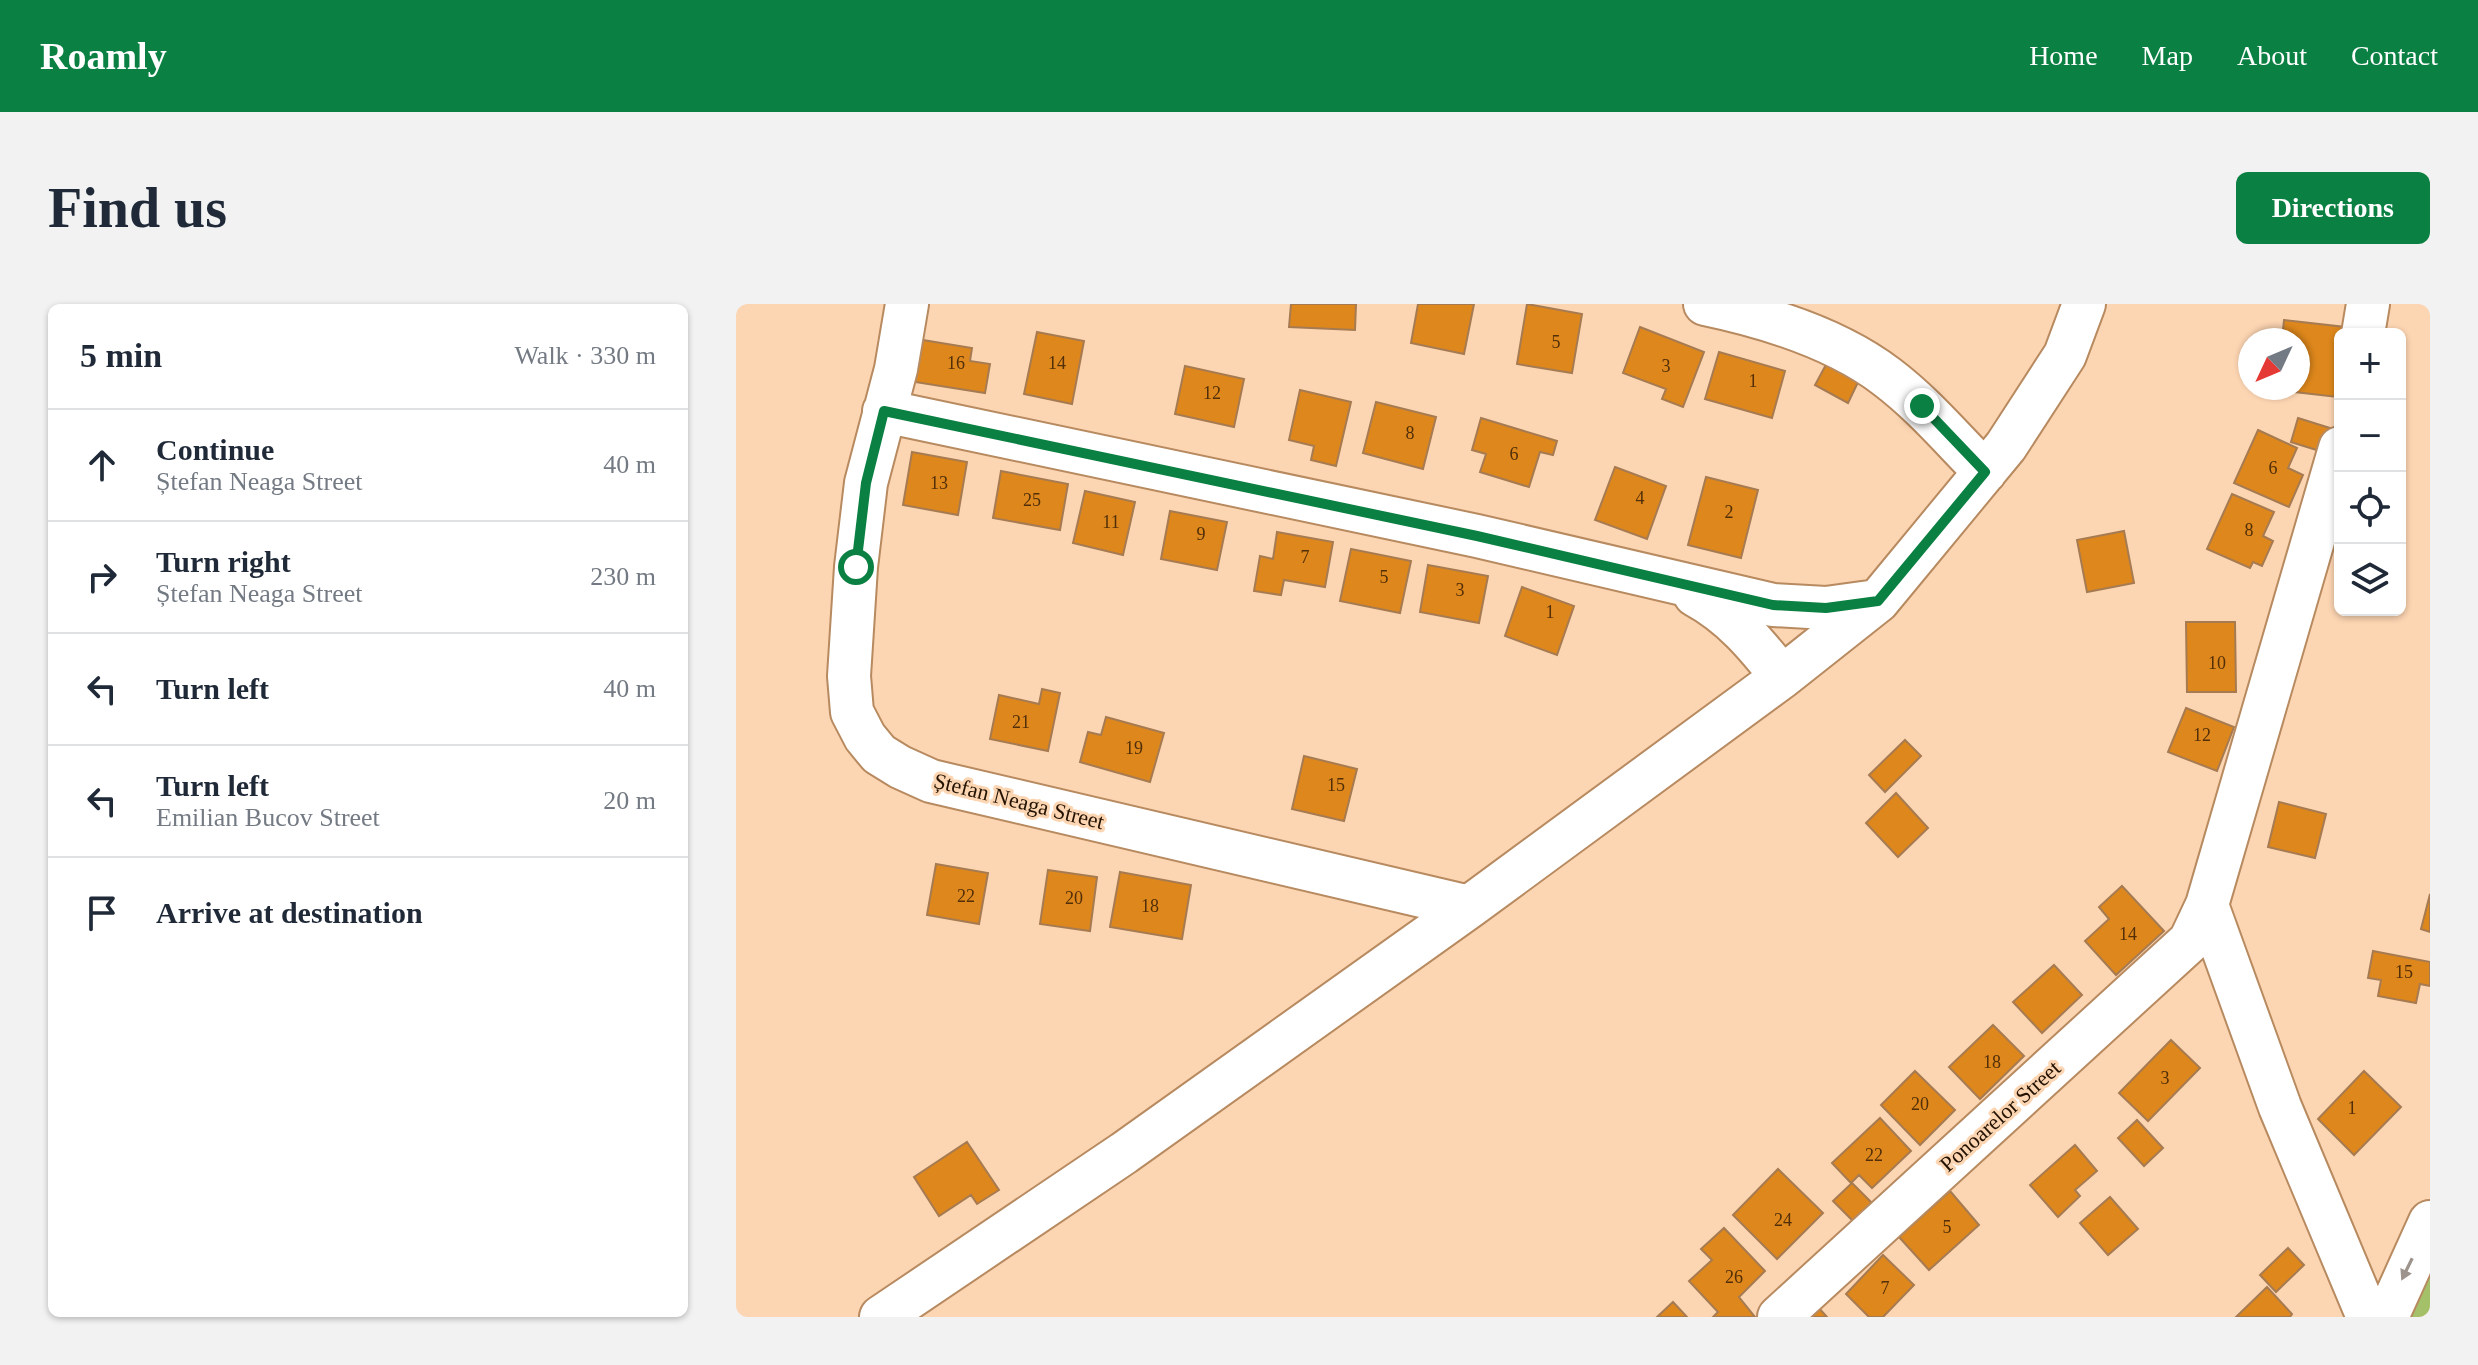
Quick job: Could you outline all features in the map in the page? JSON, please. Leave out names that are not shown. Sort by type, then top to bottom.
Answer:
[{"type":"street","name":"Ștefan Neaga Street","points":[[907,304],[896,369],[866,483],[856,567],[849,676],[852,712],[865,737],[879,754],[931,781],[1469,907]]},
{"type":"street","points":[[1705,304],[1801,332],[1843,350],[1886,376],[1922,406],[1985,472]]},
{"type":"street","points":[[881,1317],[1124,1153],[1469,907],[1782,677],[1878,601],[2006,446],[2065,355],[2084,304]]},
{"type":"street","points":[[2364,328],[2368,304]]},
{"type":"street","points":[[884,411],[1773,605],[1826,608],[1878,601]]},
{"type":"street","name":"Ponoarelor Street","points":[[1779,1317],[2190,941],[2207,905],[2334,469]]},
{"type":"street","points":[[1665,579],[1727,615],[1782,677]]},
{"type":"street","points":[[2207,905],[2280,1107],[2368,1317]]},
{"type":"street","points":[[2387,1317],[2430,1222]]},
{"type":"green space","points":[[2430,1262],[2430,1317],[2405,1317]]},
{"type":"building","points":[[1291,304],[1356,304],[1355,330],[1289,327]]},
{"type":"building","points":[[1418,304],[1474,304],[1464,354],[1411,343]]},
{"type":"building","points":[[1527,304],[1582,314],[1572,373],[1517,364]]},
{"type":"building","points":[[2284,320],[2345,327],[2334,328],[2334,397],[2310,394],[2310,328],[2283,328]]},
{"type":"building","points":[[1640,327],[1704,352],[1683,407],[1662,399],[1666,389],[1623,373]]},
{"type":"building","points":[[1037,332],[1084,341],[1072,404],[1024,394]]},
{"type":"building","points":[[923,340],[972,348],[970,361],[990,364],[985,393],[915,382]]},
{"type":"building","points":[[1719,352],[1785,371],[1772,418],[1705,399]]},
{"type":"building","points":[[1829,359],[1861,376],[1848,403],[1815,385]]},
{"type":"building","points":[[1185,366],[1244,379],[1234,427],[1175,414]]},
{"type":"building","points":[[1300,390],[1351,402],[1336,466],[1311,460],[1314,446],[1289,440]]},
{"type":"building","points":[[1376,402],[1436,417],[1423,469],[1363,453]]},
{"type":"building","points":[[1481,418],[1557,441],[1553,455],[1540,452],[1529,487],[1480,472],[1486,454],[1472,450]]},
{"type":"building","points":[[2298,418],[2333,429],[2326,453],[2291,442]]},
{"type":"building","points":[[2258,430],[2297,448],[2288,468],[2303,475],[2289,507],[2234,483]]},
{"type":"building","points":[[912,452],[967,462],[958,515],[903,505]]},
{"type":"building","points":[[1615,467],[1666,486],[1647,539],[1595,520]]},
{"type":"building","points":[[1001,471],[1068,484],[1060,530],[993,518]]},
{"type":"building","points":[[1706,477],[1758,490],[1741,558],[1688,545]]},
{"type":"building","points":[[1085,491],[1135,502],[1123,555],[1073,543]]},
{"type":"building","points":[[2232,494],[2274,512],[2263,536],[2273,541],[2262,566],[2253,562],[2250,568],[2207,549]]},
{"type":"building","points":[[1170,511],[1227,522],[1217,570],[1161,559]]},
{"type":"building","points":[[2124,531],[2134,583],[2087,592],[2077,540]]},
{"type":"building","points":[[1277,532],[1333,542],[1325,587],[1284,580],[1281,595],[1254,591],[1260,556],[1273,559]]},
{"type":"building","points":[[1351,549],[1411,561],[1400,613],[1340,601]]},
{"type":"building","points":[[1428,565],[1488,576],[1479,623],[1420,612]]},
{"type":"building","points":[[1522,587],[1574,606],[1557,655],[1505,636]]},
{"type":"building","points":[[2186,622],[2235,622],[2236,692],[2187,692]]},
{"type":"building","points":[[1042,689],[1060,693],[1048,751],[990,739],[999,695],[1039,704]]},
{"type":"building","points":[[2186,708],[2234,727],[2217,771],[2168,752]]},
{"type":"building","points":[[1106,717],[1164,733],[1150,782],[1080,762],[1088,732],[1101,735]]},
{"type":"building","points":[[1905,740],[1921,756],[1885,792],[1869,775]]},
{"type":"building","points":[[1304,756],[1357,769],[1344,821],[1292,809]]},
{"type":"building","points":[[1896,793],[1928,828],[1898,857],[1866,823]]},
{"type":"building","points":[[2279,802],[2326,814],[2315,858],[2268,847]]},
{"type":"building","points":[[936,864],[988,873],[979,924],[927,915]]},
{"type":"building","points":[[1048,870],[1097,877],[1090,931],[1040,924]]},
{"type":"building","points":[[1120,872],[1191,885],[1182,939],[1110,927]]},
{"type":"building","points":[[2122,886],[2164,931],[2116,975],[2085,941],[2109,919],[2099,907]]},
{"type":"building","points":[[2430,894],[2430,932],[2421,929]]},
{"type":"building","points":[[2373,951],[2430,962],[2430,986],[2420,984],[2416,1003],[2378,996],[2381,980],[2368,978]]},
{"type":"building","points":[[2054,965],[2082,995],[2042,1033],[2013,1002]]},
{"type":"building","points":[[1993,1025],[2024,1056],[1980,1099],[1949,1067]]},
{"type":"building","points":[[2171,1040],[2200,1068],[2148,1121],[2119,1093]]},
{"type":"building","points":[[1915,1071],[1955,1110],[1920,1145],[1881,1105]]},
{"type":"building","points":[[2364,1071],[2401,1107],[2354,1155],[2318,1119]]},
{"type":"building","points":[[1880,1118],[1911,1151],[1872,1188],[1859,1175],[1851,1183],[1832,1163]]},
{"type":"building","points":[[2137,1120],[2163,1148],[2144,1166],[2118,1138]]},
{"type":"building","points":[[967,1142],[999,1190],[977,1204],[971,1195],[939,1216],[914,1177]]},
{"type":"building","points":[[2075,1145],[2097,1171],[2075,1190],[2080,1196],[2058,1217],[2030,1185]]},
{"type":"building","points":[[1778,1169],[1823,1213],[1777,1259],[1733,1215]]},
{"type":"building","points":[[1852,1183],[1876,1207],[1857,1225],[1833,1201]]},
{"type":"building","points":[[1950,1191],[1979,1225],[1929,1270],[1899,1237]]},
{"type":"building","points":[[2110,1197],[2138,1229],[2108,1255],[2080,1223]]},
{"type":"building","points":[[1724,1228],[1765,1271],[1739,1297],[1755,1317],[1713,1317],[1718,1312],[1689,1281],[1712,1260],[1701,1249]]},
{"type":"building","points":[[2288,1248],[2304,1265],[2276,1292],[2260,1275]]},
{"type":"building","points":[[1883,1255],[1914,1285],[1883,1317],[1869,1317],[1846,1294]]},
{"type":"building","points":[[2267,1287],[2292,1314],[2290,1317],[2236,1317]]},
{"type":"building","points":[[1673,1302],[1687,1317],[1657,1317]]},
{"type":"building","points":[[1818,1307],[1827,1317],[1807,1317]]},
{"type":"route","points":[[856,567],[866,483],[884,411],[1477,536],[1773,605],[1826,608],[1878,601],[1985,472],[1922,406]]}]
